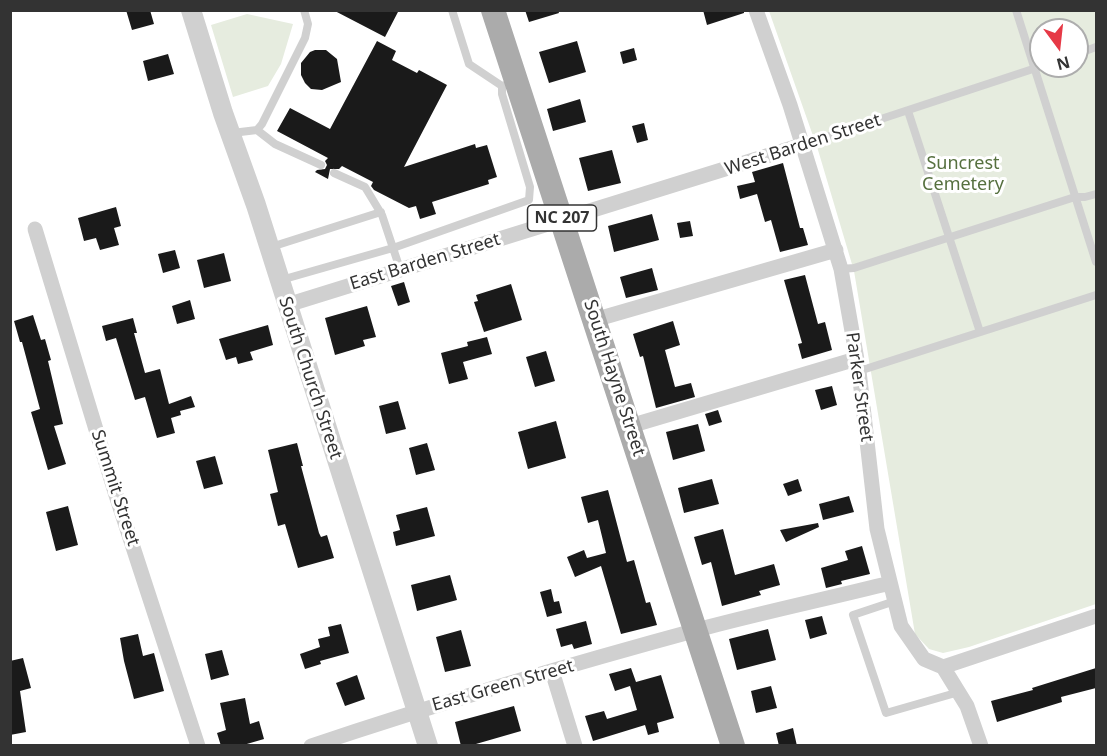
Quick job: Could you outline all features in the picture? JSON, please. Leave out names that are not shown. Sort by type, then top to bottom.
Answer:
[{"type":"main road","name":"South Hayne Street","points":[[493,10],[509,84],[562,219],[733,746]]},
{"type":"street","name":"South Church Street","points":[[191,10],[428,746]]},
{"type":"street","name":"Parker Street","points":[[756,10],[790,105],[841,269],[858,365],[877,529],[901,626],[924,659],[943,667],[967,706],[981,746]]},
{"type":"street","name":"West Barden Street","points":[[562,219],[802,145]]},
{"type":"street","name":"East Barden Street","points":[[287,306],[562,219]]},
{"type":"street","name":"Summit Street","points":[[35,229],[115,492],[198,746]]},
{"type":"street","points":[[594,320],[836,250]]},
{"type":"street","points":[[630,426],[858,365]]},
{"type":"street","name":"East Green Street","points":[[311,746],[552,671],[696,631],[890,583]]},
{"type":"street","points":[[943,667],[1096,616]]},
{"type":"street","points":[[552,671],[575,746]]},
{"type":"lane","points":[[231,133],[257,130],[262,124],[305,38],[308,24],[304,10]]},
{"type":"lane","points":[[279,280],[393,248],[529,201],[530,187],[502,94],[509,84],[469,64],[452,10]]},
{"type":"lane","points":[[1016,10],[1029,55]]},
{"type":"lane","name":"West Barden Street","points":[[802,145],[1029,70]]},
{"type":"lane","points":[[1036,78],[1096,262]]},
{"type":"lane","points":[[908,111],[980,332]]},
{"type":"lane","points":[[257,130],[275,144],[321,165]]},
{"type":"lane","points":[[334,173],[365,187],[381,212],[400,269]]},
{"type":"lane","points":[[841,269],[854,268],[1074,197],[1096,194]]},
{"type":"lane","points":[[269,248],[381,212]]},
{"type":"lane","points":[[858,365],[980,332],[1096,295]]},
{"type":"lane","points":[[895,601],[854,615],[886,713],[959,692]]},
{"type":"green space","name":"Suncrest Cemetery","points":[[769,11],[1096,11],[1096,604],[969,647],[943,653],[929,649],[915,634],[854,271],[818,150]]},
{"type":"green space","points":[[247,14],[293,24],[281,64],[268,86],[233,97],[211,25]]},
{"type":"building","points":[[126,10],[150,10],[154,24],[132,30]]},
{"type":"building","points":[[333,10],[399,10],[385,37]]},
{"type":"building","points":[[525,10],[558,10],[559,13],[529,22]]},
{"type":"building","points":[[703,10],[744,10],[744,13],[707,25]]},
{"type":"building","points":[[377,41],[396,51],[392,60],[417,73],[419,70],[447,85],[404,167],[475,144],[476,148],[487,145],[497,177],[488,180],[489,184],[432,202],[436,214],[420,219],[416,206],[409,208],[374,190],[371,186],[373,182],[342,166],[339,169],[330,169],[328,179],[315,172],[325,169],[327,165],[325,161],[328,158],[277,131],[290,108],[330,129]]},
{"type":"building","points":[[577,41],[586,72],[549,83],[539,52]]},
{"type":"building","points":[[634,48],[637,60],[623,64],[620,52]]},
{"type":"building","points":[[326,50],[337,59],[341,82],[322,90],[311,89],[305,83],[301,75],[301,63],[310,52]]},
{"type":"building","points":[[168,54],[174,74],[148,81],[143,61]]},
{"type":"building","points":[[580,99],[586,122],[553,131],[547,109]]},
{"type":"building","points":[[644,123],[648,140],[637,143],[632,126]]},
{"type":"building","points":[[612,150],[621,183],[588,191],[579,158]]},
{"type":"building","points":[[783,163],[800,228],[803,228],[808,245],[780,252],[771,220],[765,222],[757,194],[740,199],[737,186],[755,182],[752,172]]},
{"type":"building","points":[[116,207],[121,226],[114,228],[119,245],[100,250],[96,238],[84,241],[78,218]]},
{"type":"building","points":[[652,214],[659,240],[614,252],[608,226]]},
{"type":"building","points":[[690,221],[693,236],[680,238],[677,223]]},
{"type":"building","points":[[175,250],[180,268],[163,273],[158,254]]},
{"type":"building","points":[[224,253],[231,281],[204,288],[197,260]]},
{"type":"building","points":[[652,268],[658,290],[626,298],[620,277]]},
{"type":"building","points":[[805,275],[818,324],[825,322],[832,350],[802,359],[798,344],[802,343],[784,280]]},
{"type":"building","points":[[404,282],[410,302],[398,306],[391,286]]},
{"type":"building","points":[[511,284],[522,320],[484,332],[474,302],[478,301],[476,295]]},
{"type":"building","points":[[190,300],[195,319],[177,324],[172,306]]},
{"type":"building","points":[[367,306],[376,337],[363,340],[365,346],[335,355],[325,318]]},
{"type":"building","points":[[33,315],[41,340],[45,339],[51,360],[48,361],[63,424],[54,426],[66,464],[48,470],[31,412],[40,409],[14,321]]},
{"type":"building","points":[[133,318],[137,333],[134,333],[145,373],[160,369],[169,404],[191,396],[195,407],[180,411],[181,415],[171,418],[175,433],[157,438],[145,397],[135,400],[116,338],[106,341],[102,326]]},
{"type":"building","points":[[673,321],[680,345],[665,350],[675,387],[691,383],[695,397],[656,408],[643,356],[640,357],[633,334]]},
{"type":"building","points":[[268,325],[273,345],[250,352],[253,360],[238,364],[236,357],[226,360],[219,339]]},
{"type":"building","points":[[487,337],[492,354],[463,362],[468,379],[449,384],[441,353],[468,346],[467,342]]},
{"type":"building","points":[[546,351],[555,381],[535,387],[526,357]]},
{"type":"building","points":[[832,386],[837,405],[821,410],[815,390]]},
{"type":"building","points":[[398,401],[406,429],[386,434],[379,406]]},
{"type":"building","points":[[718,410],[722,422],[709,426],[705,414]]},
{"type":"building","points":[[556,421],[566,458],[528,469],[518,432]]},
{"type":"building","points":[[698,424],[705,451],[673,460],[666,432]]},
{"type":"building","points":[[297,443],[319,533],[321,537],[327,535],[334,558],[298,568],[285,524],[278,526],[270,494],[278,492],[268,450]]},
{"type":"building","points":[[427,443],[435,470],[416,475],[409,448]]},
{"type":"building","points":[[215,456],[223,484],[204,489],[196,461]]},
{"type":"building","points":[[712,479],[719,504],[684,513],[678,488]]},
{"type":"building","points":[[798,479],[802,491],[788,496],[783,484]]},
{"type":"building","points":[[608,490],[627,562],[634,560],[646,603],[650,602],[657,625],[621,634],[601,566],[575,577],[567,557],[584,550],[587,558],[606,553],[598,520],[588,523],[581,497]]},
{"type":"building","points":[[849,496],[854,512],[823,520],[819,504]]},
{"type":"building","points":[[68,506],[78,545],[56,551],[46,512]]},
{"type":"building","points":[[427,507],[435,536],[396,546],[393,532],[400,530],[396,515]]},
{"type":"building","points":[[818,523],[819,527],[786,542],[780,530]]},
{"type":"building","points":[[723,529],[735,575],[774,564],[780,585],[759,591],[761,595],[722,606],[711,562],[702,565],[694,537]]},
{"type":"building","points":[[862,546],[870,574],[841,581],[842,584],[826,588],[821,568],[848,560],[845,551]]},
{"type":"building","points":[[450,575],[457,600],[417,611],[411,585]]},
{"type":"building","points":[[551,589],[554,602],[559,601],[562,613],[547,617],[540,592]]},
{"type":"building","points":[[822,616],[827,634],[810,639],[805,620]]},
{"type":"building","points":[[586,621],[592,644],[574,649],[572,644],[561,647],[556,629]]},
{"type":"building","points":[[341,624],[349,653],[320,661],[321,664],[305,669],[300,654],[320,647],[318,639],[330,636],[328,627]]},
{"type":"building","points":[[768,629],[776,660],[737,670],[729,639]]},
{"type":"building","points":[[461,630],[471,666],[445,672],[436,637]]},
{"type":"building","points":[[138,634],[143,656],[154,653],[164,691],[134,699],[120,638]]},
{"type":"building","points":[[222,650],[229,675],[211,680],[205,654]]},
{"type":"building","points":[[23,658],[31,688],[20,691],[26,732],[10,735],[10,661]]},
{"type":"building","points":[[631,668],[636,682],[661,675],[674,718],[657,723],[659,732],[648,735],[645,725],[593,741],[585,716],[604,711],[607,719],[637,710],[630,686],[615,691],[609,674]]},
{"type":"building","points":[[1096,668],[1096,688],[1061,697],[1062,702],[997,722],[991,701],[1033,690],[1032,688]]},
{"type":"building","points":[[357,675],[365,699],[345,706],[336,683]]},
{"type":"building","points":[[771,686],[777,708],[756,713],[751,691]]},
{"type":"building","points":[[245,698],[250,724],[259,721],[264,739],[240,746],[221,746],[217,733],[226,730],[220,703]]},
{"type":"building","points":[[514,706],[521,731],[469,746],[461,746],[455,722]]},
{"type":"building","points":[[793,728],[797,746],[779,746],[776,733]]}]
